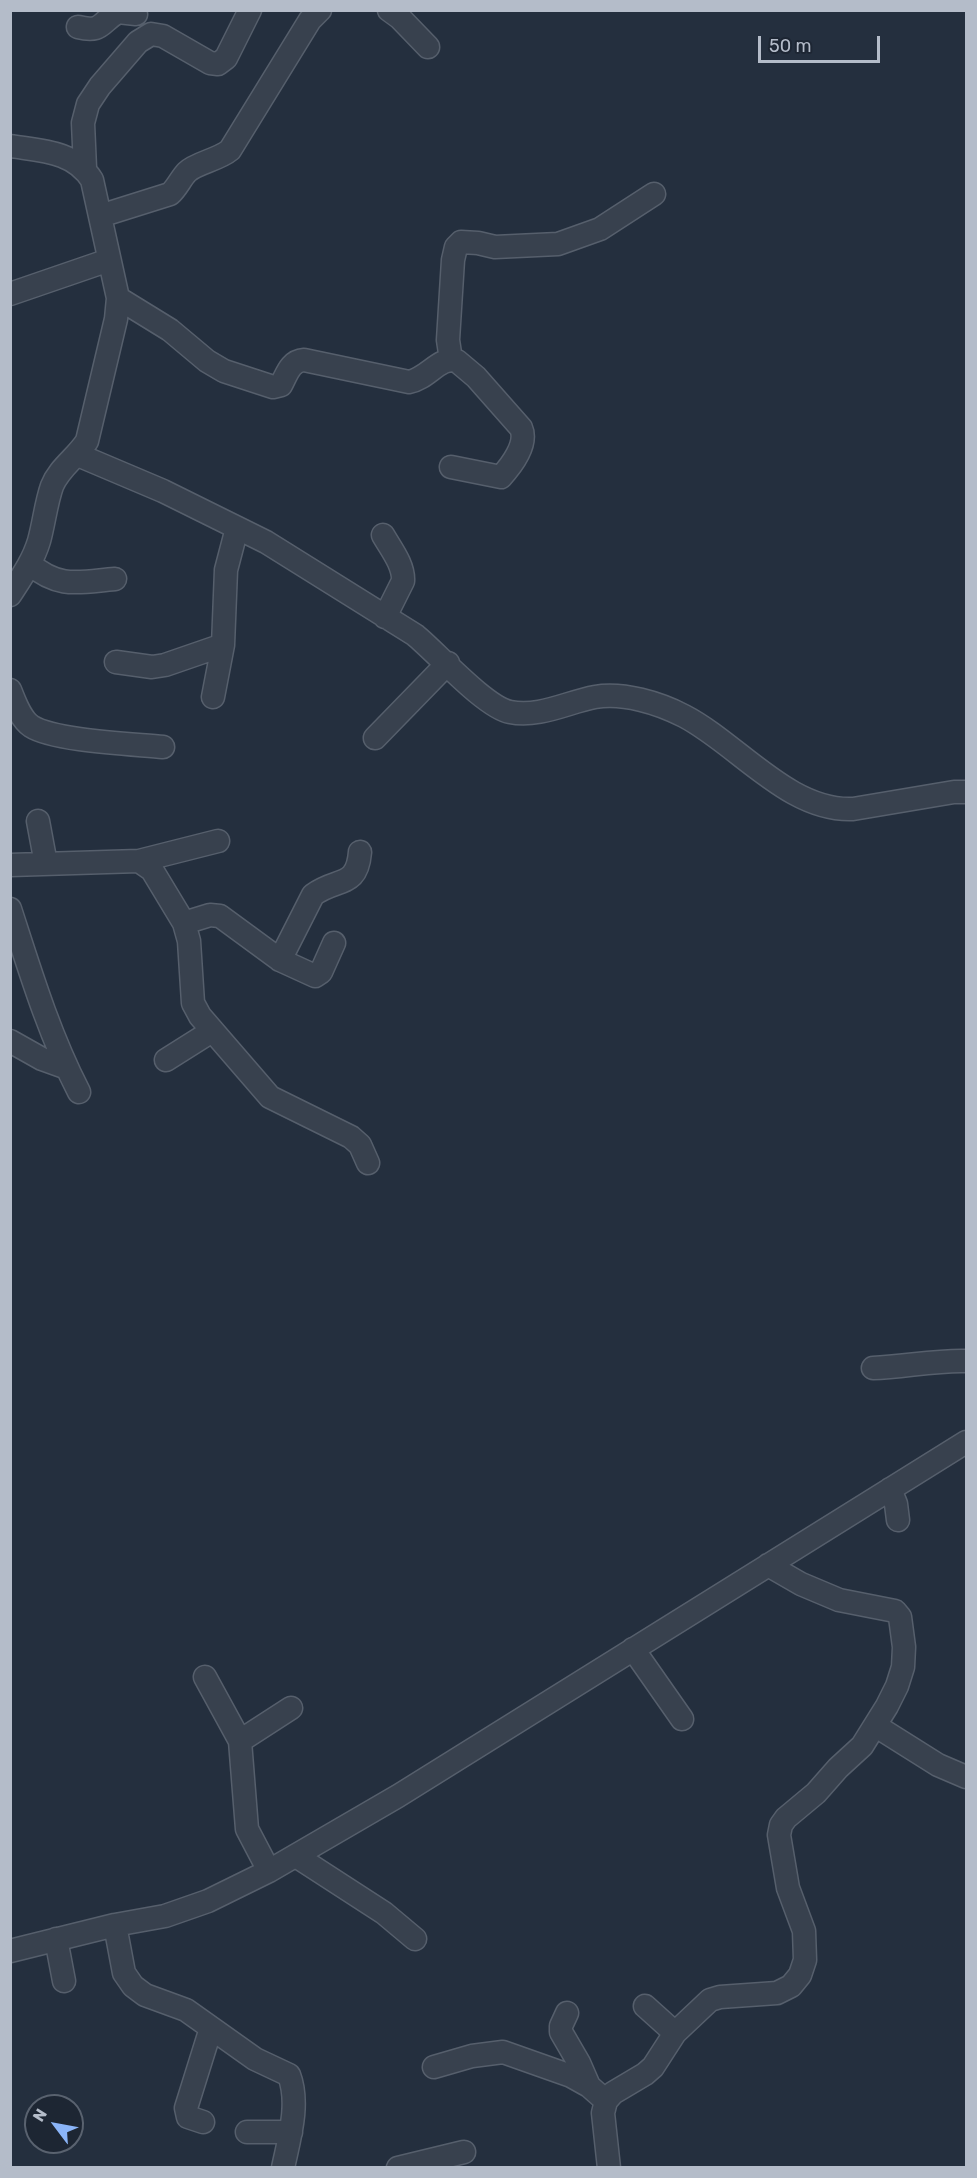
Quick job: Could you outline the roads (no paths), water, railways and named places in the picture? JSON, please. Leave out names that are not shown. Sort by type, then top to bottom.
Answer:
[{"type":"street","points":[[85,168],[83,123],[88,104],[100,86],[138,42],[151,34],[163,36],[210,63],[218,64],[226,58],[250,10]]},
{"type":"street","points":[[389,10],[428,47]]},
{"type":"street","points":[[78,27],[94,30],[118,12],[136,12],[151,34]]},
{"type":"street","points":[[100,216],[170,194],[177,188],[188,171],[223,156],[230,150],[311,14]]},
{"type":"street","points":[[10,146],[39,150],[74,160],[85,168],[92,180],[118,298],[116,319],[87,441],[78,455],[62,468],[52,485],[39,542],[30,564],[10,595]]},
{"type":"street","points":[[451,360],[448,340],[453,260],[456,247],[461,242],[495,247],[558,244],[600,229],[654,194]]},
{"type":"street","points":[[10,294],[109,260]]},
{"type":"street","points":[[118,298],[170,330],[207,362],[224,371],[273,387],[282,385],[291,366],[297,361],[304,360],[409,382],[419,380],[444,361],[451,360],[462,364],[521,428],[523,438],[520,448],[501,477],[451,467]]},
{"type":"street","points":[[78,455],[163,490],[266,542],[415,635],[486,700],[509,712],[532,714],[597,697],[619,696],[661,707],[684,716],[717,737],[776,783],[818,805],[836,810],[966,792]]},
{"type":"street","points":[[213,697],[223,645],[224,587],[237,528]]},
{"type":"street","points":[[383,535],[402,568],[403,576],[403,581],[385,617]]},
{"type":"street","points":[[30,564],[47,578],[70,583],[115,579]]},
{"type":"street","points":[[116,662],[152,667],[223,645]]},
{"type":"street","points":[[375,738],[448,663]]},
{"type":"street","points":[[10,690],[18,709],[31,725],[54,735],[163,747]]},
{"type":"street","points":[[38,821],[46,864]]},
{"type":"street","points":[[10,865],[139,861],[218,842]]},
{"type":"street","points":[[280,960],[314,895],[323,888],[353,876],[358,866],[360,852]]},
{"type":"street","points":[[139,861],[152,870],[183,923],[189,941],[194,1003],[200,1016],[270,1097],[351,1137],[360,1145],[368,1163]]},
{"type":"street","points":[[10,909],[38,994],[67,1068],[79,1092]]},
{"type":"street","points":[[183,923],[210,915],[220,916],[280,960],[315,976],[321,972],[334,943]]},
{"type":"street","points":[[166,1060],[213,1031]]},
{"type":"street","points":[[10,1041],[42,1059],[67,1068]]},
{"type":"street","points":[[873,1368],[903,1367],[948,1360],[966,1361]]},
{"type":"street","points":[[10,1951],[116,1925],[165,1916],[208,1901],[269,1871],[398,1796],[966,1442]]},
{"type":"street","points":[[890,1489],[896,1504],[898,1520]]},
{"type":"street","points":[[609,2168],[603,2113],[606,2101],[613,2093],[653,2067],[675,2033],[710,2000],[720,1997],[777,1993],[791,1986],[800,1975],[805,1960],[804,1931],[788,1888],[779,1835],[781,1826],[786,1818],[816,1793],[838,1767],[862,1746],[876,1726],[897,1686],[903,1667],[900,1617],[895,1611],[839,1600],[768,1565]]},
{"type":"street","points":[[633,1649],[682,1719]]},
{"type":"street","points":[[205,1677],[240,1740],[247,1828],[269,1871]]},
{"type":"street","points":[[240,1740],[291,1708]]},
{"type":"street","points":[[876,1726],[938,1765],[966,1777]]},
{"type":"street","points":[[296,1856],[384,1913],[415,1940]]},
{"type":"street","points":[[116,1925],[124,1973],[133,1986],[145,1995],[186,2010],[255,2059],[289,2075],[292,2084],[291,2132],[283,2168]]},
{"type":"street","points":[[56,1939],[64,1981]]},
{"type":"street","points":[[645,2006],[675,2033]]},
{"type":"street","points":[[567,2013],[561,2026],[561,2032],[579,2062],[589,2085]]},
{"type":"street","points":[[202,2122],[188,2117],[186,2108],[211,2028]]},
{"type":"street","points":[[434,2067],[472,2056],[503,2052],[571,2076],[589,2085],[606,2101]]},
{"type":"street","points":[[247,2132],[291,2132]]},
{"type":"street","points":[[398,2168],[464,2152]]}]
